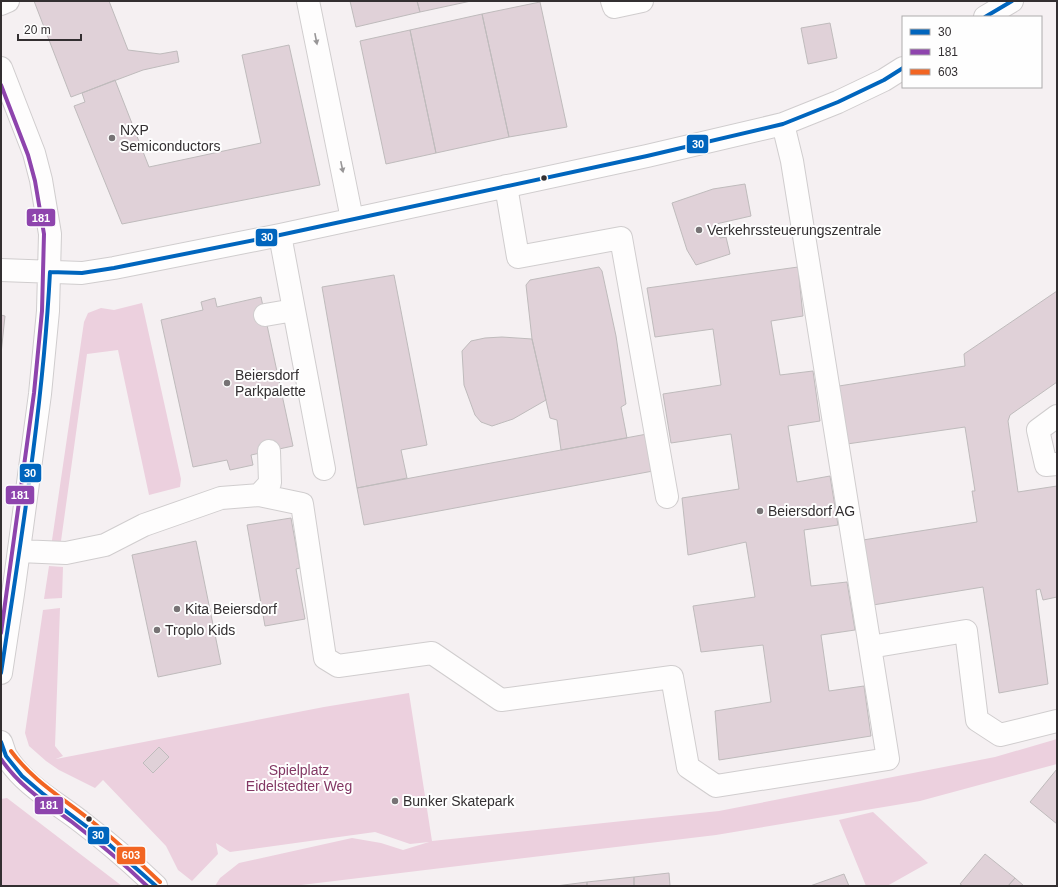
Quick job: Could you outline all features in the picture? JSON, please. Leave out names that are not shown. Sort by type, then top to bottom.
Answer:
[{"type":"street","points":[[1,4],[8,1]]},
{"type":"street","points":[[308,1],[352,219]]},
{"type":"street","points":[[612,1],[614,7],[642,1]]},
{"type":"street","points":[[987,16],[1012,1]]},
{"type":"street","points":[[1,68],[27,134],[41,180],[50,234],[47,329],[41,387],[1,673]]},
{"type":"street","points":[[1,270],[82,273],[114,268],[280,235],[647,156],[783,124],[838,102],[884,80],[902,69]]},
{"type":"street","points":[[19,551],[66,553],[105,545],[144,525],[221,498],[259,496],[302,504],[325,658],[338,666],[432,653],[501,700],[672,677],[688,767],[716,786],[888,760],[793,169],[783,124]]},
{"type":"street","points":[[506,186],[518,257],[621,238],[667,496]]},
{"type":"street","points":[[280,235],[324,469]]},
{"type":"street","points":[[265,315],[294,310]]},
{"type":"street","points":[[1057,416],[1038,430],[1046,466],[1057,464]]},
{"type":"street","points":[[259,496],[270,483],[269,451]]},
{"type":"street","points":[[870,647],[966,631],[977,720],[1000,736],[1057,721]]},
{"type":"street","points":[[3,752],[14,767],[25,778],[85,824],[134,865],[156,886]]},
{"type":"green space","points":[[142,303],[181,479],[180,487],[149,495],[118,350],[87,354],[61,541],[51,547],[84,322],[88,313],[101,308],[114,310]]},
{"type":"green space","points":[[49,566],[63,567],[62,598],[44,599]]},
{"type":"green space","name":"Spielplatz Eidelstedter Weg","points":[[60,608],[55,746],[63,756],[56,759],[324,707],[409,693],[432,841],[719,811],[995,757],[1057,739],[1057,764],[920,801],[716,835],[293,886],[215,886],[220,878],[239,863],[352,838],[381,843],[403,850],[429,842],[410,844],[375,832],[230,852],[216,843],[218,854],[192,881],[178,870],[166,846],[103,780],[95,788],[59,770],[29,746],[25,733],[43,610]]},
{"type":"green space","points":[[7,798],[122,886],[1,886],[1,799]]},
{"type":"green space","points":[[873,812],[928,863],[887,886],[866,886],[839,820]]},
{"type":"building","points":[[34,1],[109,1],[128,50],[160,54],[177,51],[179,62],[143,70],[71,97]]},
{"type":"building","points":[[350,1],[417,1],[420,12],[356,27]]},
{"type":"building","points":[[417,1],[471,1],[420,12]]},
{"type":"building","points":[[540,2],[567,127],[509,137],[482,14]]},
{"type":"building","points":[[482,14],[509,137],[436,153],[410,30]]},
{"type":"building","points":[[830,23],[837,58],[808,64],[801,28]]},
{"type":"building","points":[[410,30],[436,153],[386,164],[360,41]]},
{"type":"building","name":"NXP Semiconductors","points":[[289,45],[320,185],[122,224],[74,106],[85,102],[82,93],[115,80],[149,167],[261,143],[242,55]]},
{"type":"building","name":"Verkehrssteuerungszentrale","points":[[745,184],[751,216],[716,224],[720,238],[726,237],[730,254],[696,265],[687,250],[672,203],[713,189]]},
{"type":"building","points":[[599,267],[602,271],[616,336],[626,404],[621,407],[627,438],[561,450],[557,420],[550,418],[532,339],[526,285],[530,280]]},
{"type":"building","name":"Beiersdorf AG","points":[[798,267],[803,316],[771,321],[780,375],[813,371],[820,421],[788,426],[797,482],[830,476],[838,525],[804,530],[811,586],[847,582],[855,630],[821,635],[829,691],[864,686],[871,736],[719,760],[715,711],[771,702],[763,645],[701,652],[693,606],[755,597],[746,542],[688,555],[682,498],[739,489],[731,434],[671,443],[663,394],[721,385],[713,329],[655,337],[647,288]]},
{"type":"building","points":[[394,275],[427,445],[401,450],[407,478],[357,488],[322,287]]},
{"type":"building","points":[[1057,291],[1057,382],[1010,415],[1008,421],[1018,492],[1057,486],[1057,597],[1043,600],[1040,589],[1036,590],[1048,684],[999,693],[983,587],[873,605],[863,540],[977,522],[972,491],[975,491],[965,427],[847,444],[839,386],[965,366],[964,354]]},
{"type":"building","name":"Beiersdorf Parkpalette","points":[[261,297],[293,446],[251,455],[253,465],[230,470],[227,460],[193,467],[161,320],[203,310],[201,302],[215,298],[217,307]]},
{"type":"building","points":[[1,315],[5,316],[1,354]]},
{"type":"building","points":[[502,337],[532,339],[546,400],[513,419],[492,426],[481,422],[475,415],[464,385],[462,351],[471,341]]},
{"type":"building","points":[[647,434],[653,471],[364,525],[357,488]]},
{"type":"building","points":[[291,518],[300,568],[296,569],[305,619],[265,626],[247,525]]},
{"type":"building","name":"Kita Beiersdorf","points":[[196,541],[221,664],[158,677],[132,555]]},
{"type":"building","points":[[159,747],[169,757],[153,773],[143,763]]},
{"type":"building","points":[[1057,769],[1057,824],[1030,802]]},
{"type":"building","points":[[985,854],[1015,878],[1008,886],[963,886],[960,884]]},
{"type":"building","points":[[669,873],[670,886],[634,886],[634,877]]},
{"type":"building","points":[[844,874],[849,886],[810,886]]},
{"type":"building","points":[[634,877],[634,886],[587,886],[587,882]]},
{"type":"building","points":[[1015,878],[1024,886],[1008,886]]},
{"type":"building","points":[[587,882],[587,886],[556,886]]},
{"type":"transit line","name":"30","points":[[987,16],[1012,1]]},
{"type":"transit line","name":"30","points":[[50,272],[82,273],[114,268],[280,235],[647,156],[783,124],[838,102],[884,80],[902,69]]},
{"type":"transit line","name":"181","points":[[1,85],[28,155],[35,181],[44,234],[42,311],[34,393],[1,633]]},
{"type":"transit line","name":"30","points":[[1,673],[37,423],[47,322],[50,272]]},
{"type":"transit line","name":"30","points":[[1,742],[6,756],[22,776],[103,839],[156,886]]},
{"type":"transit line","name":"603","points":[[11,751],[28,771],[47,788],[89,819],[160,882]]},
{"type":"transit line","name":"181","points":[[1,759],[8,769],[25,786],[101,845],[147,886]]},
{"type":"place","name":"NXP Semiconductors","points":[[112,138]]},
{"type":"place","name":"Verkehrssteuerungszentrale","points":[[699,230]]},
{"type":"place","name":"Beiersdorf Parkpalette","points":[[227,383]]},
{"type":"place","name":"Beiersdorf AG","points":[[760,511]]},
{"type":"place","name":"Kita Beiersdorf","points":[[177,609]]},
{"type":"place","name":"Troplo Kids","points":[[157,630]]},
{"type":"place","name":"Bunker Skatepark","points":[[395,801]]}]
